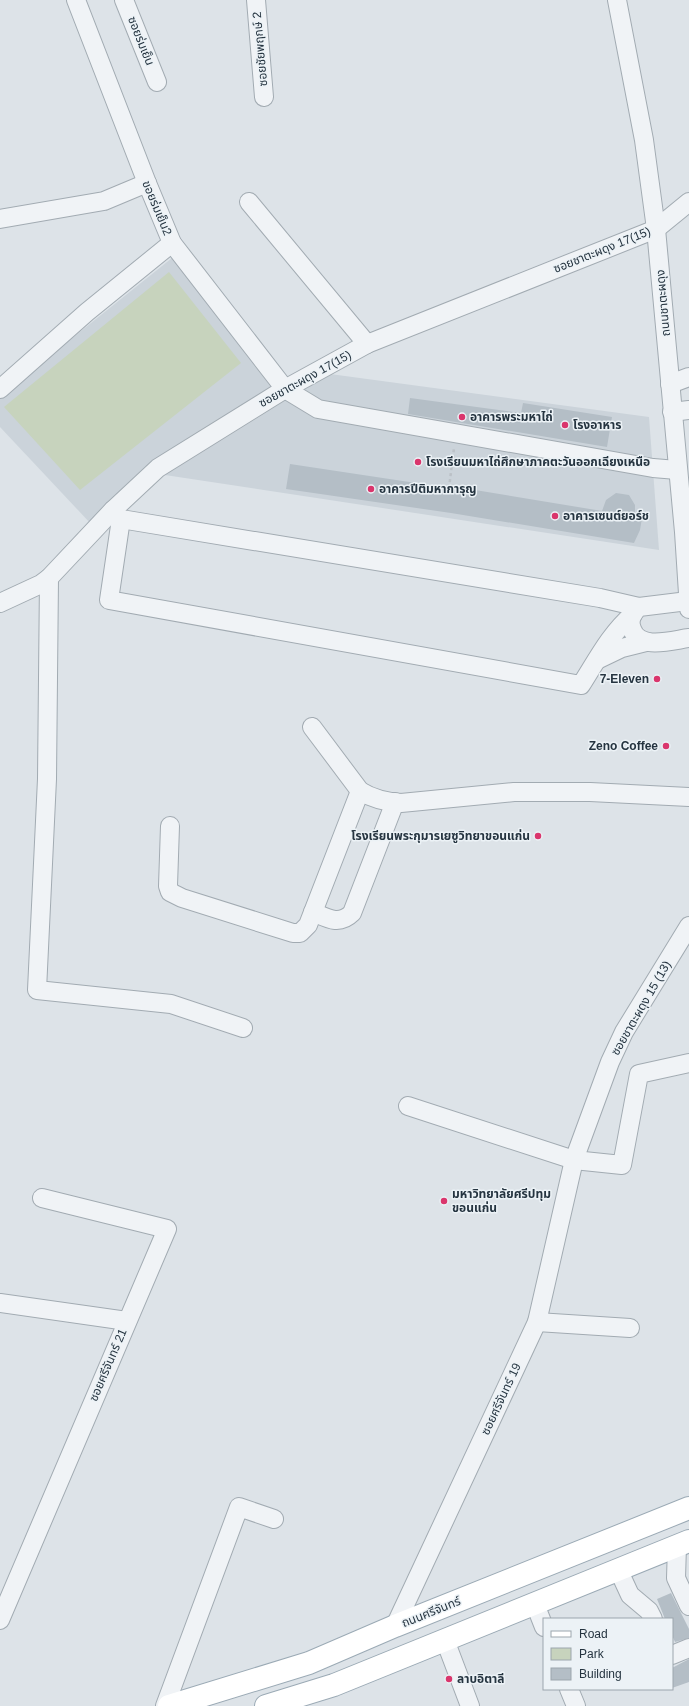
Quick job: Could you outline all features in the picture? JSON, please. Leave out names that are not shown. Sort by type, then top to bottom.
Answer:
[{"type":"main road","name":"ถนนศรีจันทร์","points":[[169,1706],[309,1663],[395,1626],[689,1508]]},
{"type":"main road","points":[[266,1706],[300,1701],[334,1685],[683,1544]]},
{"type":"main road","points":[[299,1665],[300,1701]]},
{"type":"street","name":"ขอยร่มเย็น2","points":[[76,0],[147,183],[172,243],[285,389],[318,410],[652,468],[677,470]]},
{"type":"street","name":"ซอยร่มเย็น","points":[[124,0],[157,82]]},
{"type":"street","name":"ซอยชัยพฤกษ์ 2","points":[[256,0],[264,97]]},
{"type":"street","name":"ถนนชาตะผดุง","points":[[617,0],[644,140],[656,229],[670,384],[680,411],[682,444],[677,470],[686,532],[689,605]]},
{"type":"street","points":[[0,219],[104,201],[147,183]]},
{"type":"street","points":[[249,202],[367,344]]},
{"type":"street","name":"ซอยชาตะผดุง 17(15)","points":[[0,603],[41,584],[49,578],[117,514],[158,468],[285,389],[367,344],[656,229],[689,202]]},
{"type":"street","points":[[0,389],[87,312],[172,243]]},
{"type":"street","points":[[670,384],[689,377]]},
{"type":"street","points":[[636,610],[611,636],[581,685],[109,600],[117,514],[600,598],[636,610],[689,605]]},
{"type":"street","points":[[49,578],[47,779],[36,990],[171,1004],[244,1028]]},
{"type":"street","points":[[636,610],[630,624],[633,633],[639,639],[646,642]]},
{"type":"street","points":[[597,660],[622,648],[646,642],[689,638]]},
{"type":"street","points":[[312,727],[360,791],[370,797],[395,802],[514,792],[590,792],[689,797]]},
{"type":"street","points":[[170,826],[168,886],[170,892],[175,896],[293,933],[300,932],[305,930],[313,912],[360,791]]},
{"type":"street","points":[[313,912],[332,920],[340,921],[352,913],[395,802]]},
{"type":"street","name":"ซอยชาตะผดุง 15 (13)","points":[[574,1160],[610,1062],[624,1032],[689,926]]},
{"type":"street","points":[[408,1106],[574,1160],[622,1165],[639,1074],[689,1062]]},
{"type":"street","name":"ซอยศรีจันทร์ 19","points":[[395,1626],[538,1322],[574,1160]]},
{"type":"street","name":"ซอยศรีจันทร์ 21","points":[[0,1620],[167,1229],[42,1198]]},
{"type":"street","points":[[0,1303],[127,1322]]},
{"type":"street","points":[[538,1322],[630,1328]]},
{"type":"street","points":[[165,1706],[239,1507],[274,1519]]},
{"type":"street","points":[[683,1544],[676,1578],[689,1606]]},
{"type":"street","points":[[618,1569],[630,1595],[649,1611],[652,1618]]},
{"type":"street","points":[[535,1604],[543,1624]]},
{"type":"street","points":[[445,1640],[470,1706]]},
{"type":"street","points":[[673,1655],[689,1648]]},
{"type":"street","points":[[569,1690],[576,1706]]},
{"type":"path","points":[[449,488],[456,434]]},
{"type":"shaded area","points":[[172,258],[275,389],[92,525],[0,427],[0,396]]},
{"type":"shaded area","name":"โรงเรียนมหาไถ่ศึกษาภาคตะวันออกเฉียงเหนือ","points":[[330,374],[649,417],[659,550],[165,475],[292,394]]},
{"type":"green space","points":[[169,272],[241,363],[80,490],[4,407]]},
{"type":"building","points":[[410,398],[521,413],[523,403],[612,417],[607,447],[408,414]]},
{"type":"building","points":[[290,464],[463,490],[463,488],[602,511],[606,500],[616,493],[629,495],[635,505],[635,515],[642,518],[640,530],[634,543],[451,513],[286,489]]},
{"type":"building","points":[[671,1593],[689,1629],[689,1638],[675,1642],[673,1637],[673,1618],[665,1618],[657,1599]]},
{"type":"building","points":[[689,1659],[689,1682],[673,1688],[673,1667]]},
{"type":"place","name":"อาคารพระมหาไถ่","points":[[462,417]]},
{"type":"place","name":"โรงอาหาร","points":[[565,425]]},
{"type":"place","name":"โรงเรียนมหาไถ่ศึกษาภาคตะวันออกเฉียงเหนือ","points":[[418,462]]},
{"type":"place","name":"อาคารปีติมหาการุญ","points":[[371,489]]},
{"type":"place","name":"อาคารเซนต์ยอร์ช","points":[[555,516]]},
{"type":"place","name":"7-Eleven","points":[[657,679]]},
{"type":"place","name":"Zeno Coffee","points":[[666,746]]},
{"type":"place","name":"โรงเรียนพระกุมารเยซูวิทยาขอนแก่น","points":[[538,836]]},
{"type":"place","name":"มหาวิทยาลัยศรีปทุม ขอนแก่น","points":[[444,1201]]},
{"type":"place","name":"ลาบอิตาลี","points":[[449,1679]]}]
